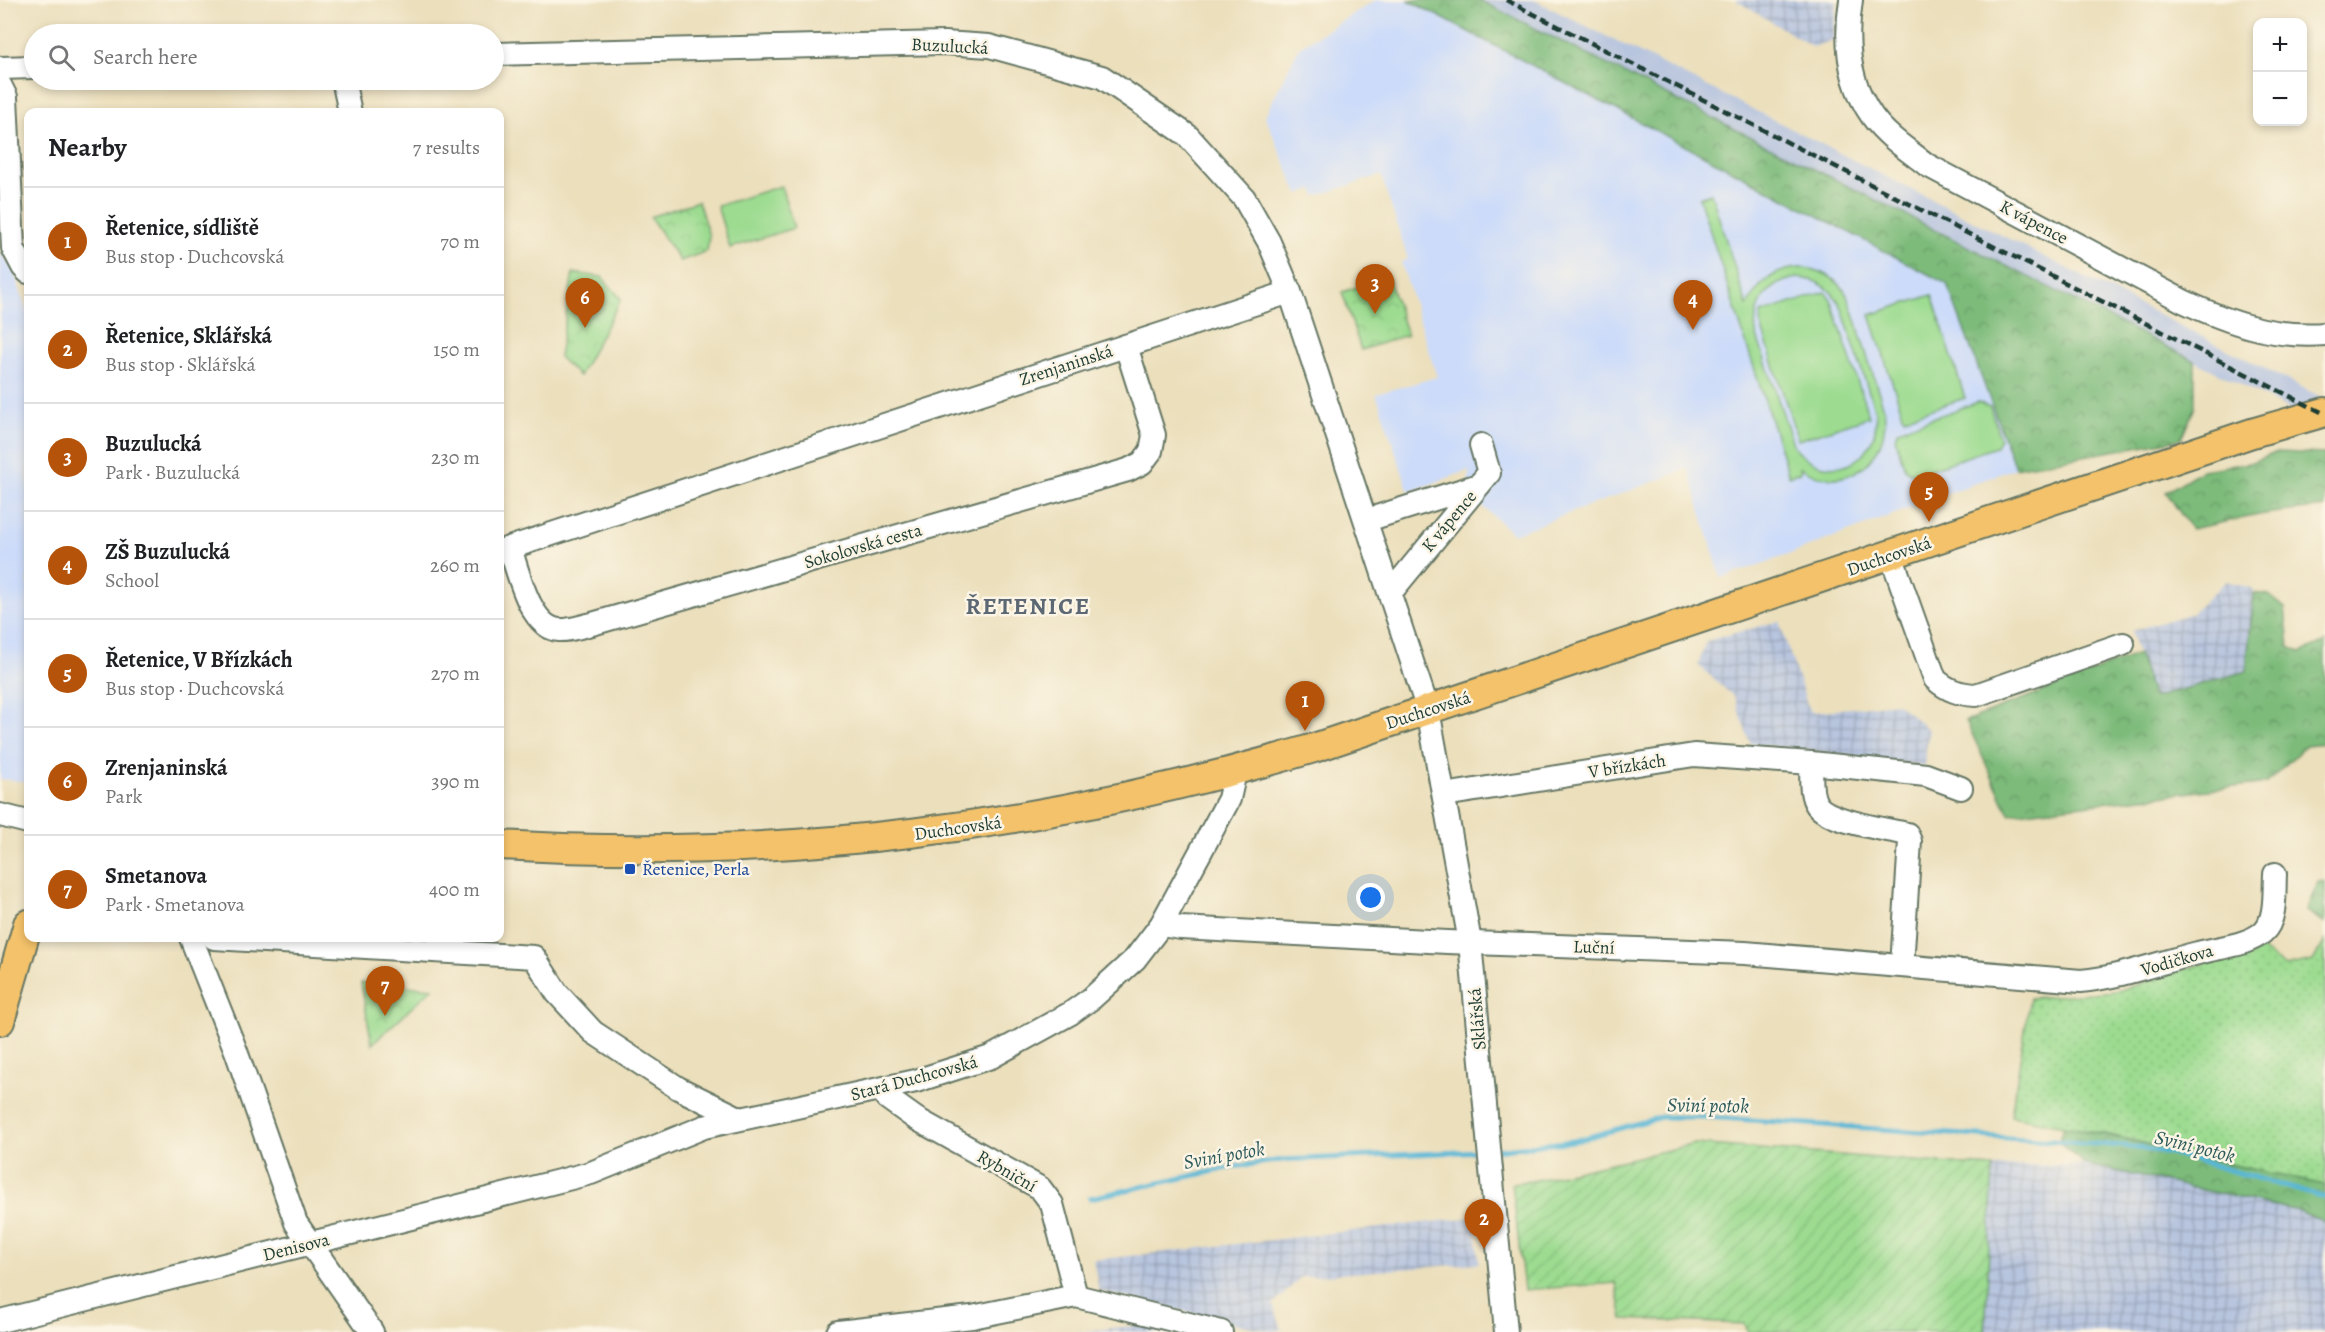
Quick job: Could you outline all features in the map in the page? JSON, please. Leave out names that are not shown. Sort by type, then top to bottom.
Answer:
[{"type":"main road","name":"Duchcovská","points":[[504,845],[692,849],[807,845],[879,838],[957,828],[1079,807],[1235,772],[1428,710],[2241,436],[2325,412]]},
{"type":"main road","points":[[0,1022],[24,938]]},
{"type":"street","name":"K vápence","points":[[1851,0],[1847,43],[1858,90],[1872,117],[1895,140],[1927,165],[2222,320],[2266,332],[2325,334]]},
{"type":"street","name":"Buzulucká","points":[[504,54],[944,43],[989,46],[1102,77],[1187,135],[1244,198],[1269,242],[1290,292],[1391,592],[1428,710]]},
{"type":"street","points":[[0,68],[24,67]]},
{"type":"street","points":[[0,85],[6,97],[13,248],[24,268]]},
{"type":"street","points":[[345,90],[349,108]]},
{"type":"street","name":"Zrenjaninská","points":[[505,550],[1290,292]]},
{"type":"street","name":"Sokolovská cesta","points":[[505,550],[532,611],[541,621],[559,630],[602,621],[1128,470],[1142,463],[1151,451],[1154,435],[1125,346]]},
{"type":"street","name":"K vápence","points":[[1391,592],[1489,473],[1481,445]]},
{"type":"street","points":[[1367,520],[1479,485]]},
{"type":"street","points":[[1891,555],[1935,679],[1944,687],[1961,694],[1976,695],[2123,644]]},
{"type":"street","name":"Sklářská","points":[[1428,710],[1470,942],[1506,1332]]},
{"type":"street","name":"V břízkách","points":[[1444,795],[1694,755],[1811,763],[1926,775],[1961,788]]},
{"type":"street","points":[[1811,763],[1812,794],[1818,806],[1830,816],[1907,834],[1910,841],[1902,966]]},
{"type":"street","name":"Stará Duchcovská","points":[[591,1173],[704,1127],[916,1081],[991,1057],[1071,1013],[1092,998],[1135,959],[1161,925],[1229,799],[1235,772]]},
{"type":"street","points":[[0,815],[24,821]]},
{"type":"street","name":"Vodičkova","points":[[2028,976],[2081,981],[2106,978],[2249,940],[2265,931],[2271,919],[2275,874]]},
{"type":"street","name":"Luční","points":[[1161,925],[1180,928],[1470,942],[1745,953],[2028,976]]},
{"type":"street","points":[[193,942],[236,1051],[296,1223],[372,1332]]},
{"type":"street","points":[[281,942],[534,957],[557,993],[593,1032],[678,1088],[739,1118]]},
{"type":"street","name":"Rybniční","points":[[881,1089],[887,1098],[915,1118],[1040,1188],[1052,1204],[1076,1296]]},
{"type":"street","name":"Denisova","points":[[0,1321],[591,1173]]},
{"type":"street","points":[[838,1332],[972,1317],[1076,1296],[1221,1332]]},
{"type":"shaded area","points":[[1376,0],[1408,0],[1947,284],[2015,468],[1721,578],[1688,469],[1513,534],[1468,493],[1469,470],[1409,492],[1376,394],[1437,377],[1401,262],[1408,259],[1381,175],[1316,196],[1313,189],[1298,194],[1265,116],[1299,47]]},
{"type":"shaded area","points":[[1479,0],[1534,0],[1786,126],[2325,399],[2325,427]]},
{"type":"shaded area","points":[[1735,0],[1837,0],[1833,40],[1813,47]]},
{"type":"shaded area","points":[[0,251],[14,272],[24,303],[24,782],[0,779]]},
{"type":"shaded area","points":[[2226,581],[2254,589],[2246,671],[2152,698],[2131,631],[2192,613]]},
{"type":"shaded area","points":[[1779,621],[1809,710],[1813,712],[1897,703],[1929,730],[1924,766],[1750,743],[1734,697],[1698,665],[1706,641]]},
{"type":"shaded area","points":[[2090,1164],[2299,1211],[2325,1222],[2325,1332],[1985,1332],[1993,1167]]},
{"type":"shaded area","points":[[1475,1217],[1479,1263],[1301,1277],[1273,1305],[1282,1329],[1272,1332],[1099,1291],[1093,1260]]},
{"type":"shaded area","points":[[1138,1322],[1173,1332],[1073,1332],[1133,1326]]},
{"type":"green space","points":[[1408,0],[1479,0],[2195,361],[2195,407],[2181,439],[2015,468],[1947,284]]},
{"type":"green space","points":[[781,186],[794,228],[730,248],[717,206]]},
{"type":"green space","points":[[1711,193],[1747,306],[1764,282],[1776,274],[1791,269],[1806,268],[1820,272],[1833,279],[1844,290],[1853,311],[1884,409],[1884,427],[1880,444],[1873,457],[1862,468],[1848,475],[1833,478],[1817,475],[1800,467],[1801,472],[1789,476],[1699,197]],"holes":[[[1797,278],[1811,280],[1828,289],[1841,306],[1875,411],[1875,429],[1870,444],[1862,455],[1850,463],[1836,467],[1807,459],[1794,447],[1756,333],[1757,312],[1764,296],[1778,284]]]},
{"type":"green space","points":[[698,201],[709,236],[707,251],[680,261],[650,217]]},
{"type":"green space","points":[[573,273],[602,277],[621,299],[579,376],[559,357]]},
{"type":"green space","points":[[1388,277],[1407,335],[1361,350],[1342,292]]},
{"type":"green space","points":[[1825,292],[1831,299],[1869,417],[1798,440],[1760,322],[1761,313]]},
{"type":"green space","points":[[1932,295],[1965,398],[1904,418],[1870,315]]},
{"type":"green space","points":[[1978,402],[1990,407],[2000,438],[1996,447],[1919,473],[1912,473],[1905,469],[1895,438],[1898,430]]},
{"type":"green space","points":[[2277,452],[2325,454],[2325,507],[2264,514],[2191,529],[2166,492],[2202,470],[2249,463]]},
{"type":"green space","points":[[2254,593],[2269,595],[2285,608],[2289,647],[2301,653],[2325,642],[2325,743],[2306,745],[2267,783],[2009,814],[1966,721],[2138,654],[2153,698],[2246,671]]},
{"type":"green space","points":[[2325,881],[2325,923],[2306,911],[2318,882]]},
{"type":"green space","points":[[2325,941],[2325,1185],[2106,1134],[2011,1116],[2030,998],[2117,991],[2258,946],[2285,967],[2313,961]]},
{"type":"green space","points":[[361,983],[433,988],[372,1044]]},
{"type":"green space","points":[[2063,1126],[2325,1185],[2325,1222],[2299,1211],[2084,1164],[2059,1141]]},
{"type":"green space","points":[[1695,1144],[1993,1167],[1985,1332],[1748,1332],[1745,1324],[1623,1319],[1616,1283],[1524,1290],[1512,1183],[1532,1181]]},
{"type":"waterway","name":"Sviní potok","points":[[1495,1150],[1574,1141],[1661,1117],[1706,1117],[2124,1146],[2171,1153],[2325,1198]]},
{"type":"waterway","name":"Sviní potok","points":[[1090,1198],[1233,1167],[1282,1160],[1483,1151]]},
{"type":"railway","points":[[1506,0],[2325,414]]},
{"type":"place","name":"Buzulucká","points":[[1375,314]]},
{"type":"place","name":"Zrenjaninská","points":[[585,328]]},
{"type":"place","name":"ZŠ Buzulucká","points":[[1693,330]]},
{"type":"place","name":"Řetenice, V Břízkách","points":[[1929,522]]},
{"type":"place","name":"Řetenice, sídliště","points":[[1305,731]]},
{"type":"place","name":"Řetenice, Perla","points":[[630,869]]},
{"type":"place","name":"Smetanova","points":[[385,1016]]},
{"type":"place","name":"Řetenice, Sklářská","points":[[1484,1249]]},
{"type":"district","name":"ŘETENICE","points":[[1028,606]]}]
